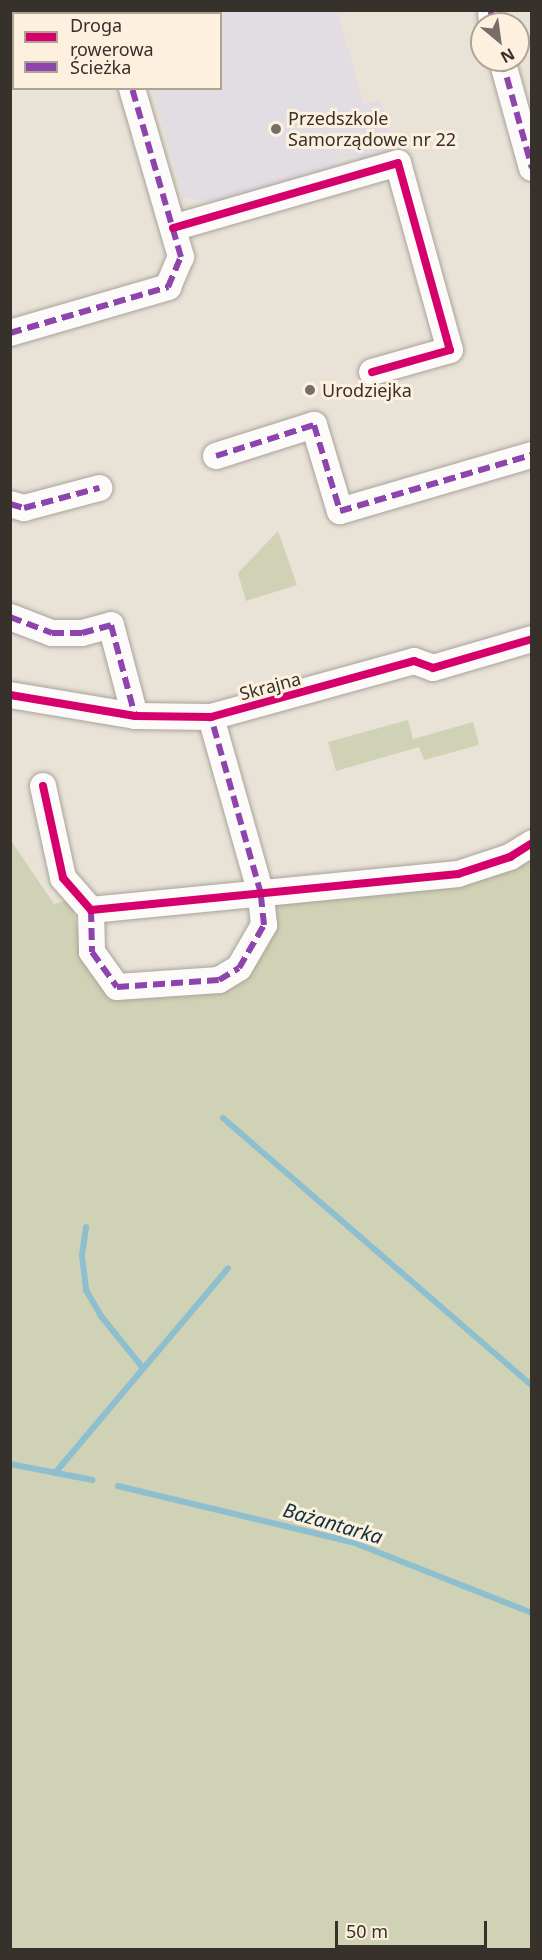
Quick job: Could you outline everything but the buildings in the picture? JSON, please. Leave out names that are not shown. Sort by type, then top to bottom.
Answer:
[{"type":"street","points":[[505,72],[531,168]]},
{"type":"street","points":[[10,333],[168,287],[181,257],[133,90]]},
{"type":"street","points":[[173,228],[398,163],[450,350],[372,372]]},
{"type":"street","points":[[216,456],[314,425],[339,511],[531,455]]},
{"type":"street","points":[[10,504],[24,508],[99,488]]},
{"type":"street","points":[[10,617],[52,633],[82,633],[111,625],[135,716]]},
{"type":"street","name":"Skrajna","points":[[10,695],[135,716],[211,717],[414,661],[433,668],[531,639]]},
{"type":"street","points":[[43,786],[63,878],[91,910],[92,952],[117,987],[219,980],[239,968],[264,925],[261,894],[211,717]]},
{"type":"street","points":[[91,910],[458,874],[510,857],[531,843]]},
{"type":"shaded area","name":"Przedszkole Samorządowe nr 22","points":[[142,10],[356,11],[338,14],[364,104],[380,100],[395,153],[362,162],[354,156],[337,159],[334,169],[216,202],[183,198],[153,90],[222,90],[222,12],[138,12]]},
{"type":"green space","points":[[278,531],[297,585],[246,601],[238,573]]},
{"type":"green space","points":[[408,720],[413,739],[473,722],[479,745],[424,760],[419,747],[336,771],[328,742]]},
{"type":"green space","points":[[10,839],[54,904],[66,901],[73,909],[83,952],[112,997],[238,982],[270,938],[277,904],[531,853],[531,1949],[11,1949]]},
{"type":"waterway","points":[[223,1118],[532,1386]]},
{"type":"waterway","points":[[86,1227],[82,1256],[86,1290],[101,1316],[143,1368]]},
{"type":"waterway","points":[[55,1473],[228,1268]]},
{"type":"waterway","name":"Bażantarka","points":[[10,1464],[92,1480]]},
{"type":"waterway","name":"Bażantarka","points":[[118,1486],[352,1542],[532,1613]]},
{"type":"marked path","points":[[505,72],[532,168]]},
{"type":"marked path","points":[[10,333],[168,287],[181,257],[133,90]]},
{"type":"marked path","points":[[216,456],[314,425],[340,511],[532,455]]},
{"type":"marked path","points":[[10,504],[24,508],[99,488]]},
{"type":"marked path","points":[[10,617],[52,633],[82,633],[111,625],[135,716]]},
{"type":"marked path","points":[[91,910],[92,952],[117,987],[219,980],[239,968],[264,925],[261,894],[211,717]]},
{"type":"cycle path","points":[[173,228],[398,163],[450,350],[372,372]]},
{"type":"cycle path","points":[[10,695],[135,716],[211,717],[414,661],[433,668],[532,639]]},
{"type":"cycle path","points":[[43,786],[63,878],[91,910],[458,874],[510,857],[532,843]]},
{"type":"place","name":"Przedszkole Samorządowe nr 22","points":[[276,129]]},
{"type":"place","name":"Urodziejka","points":[[310,390]]}]
